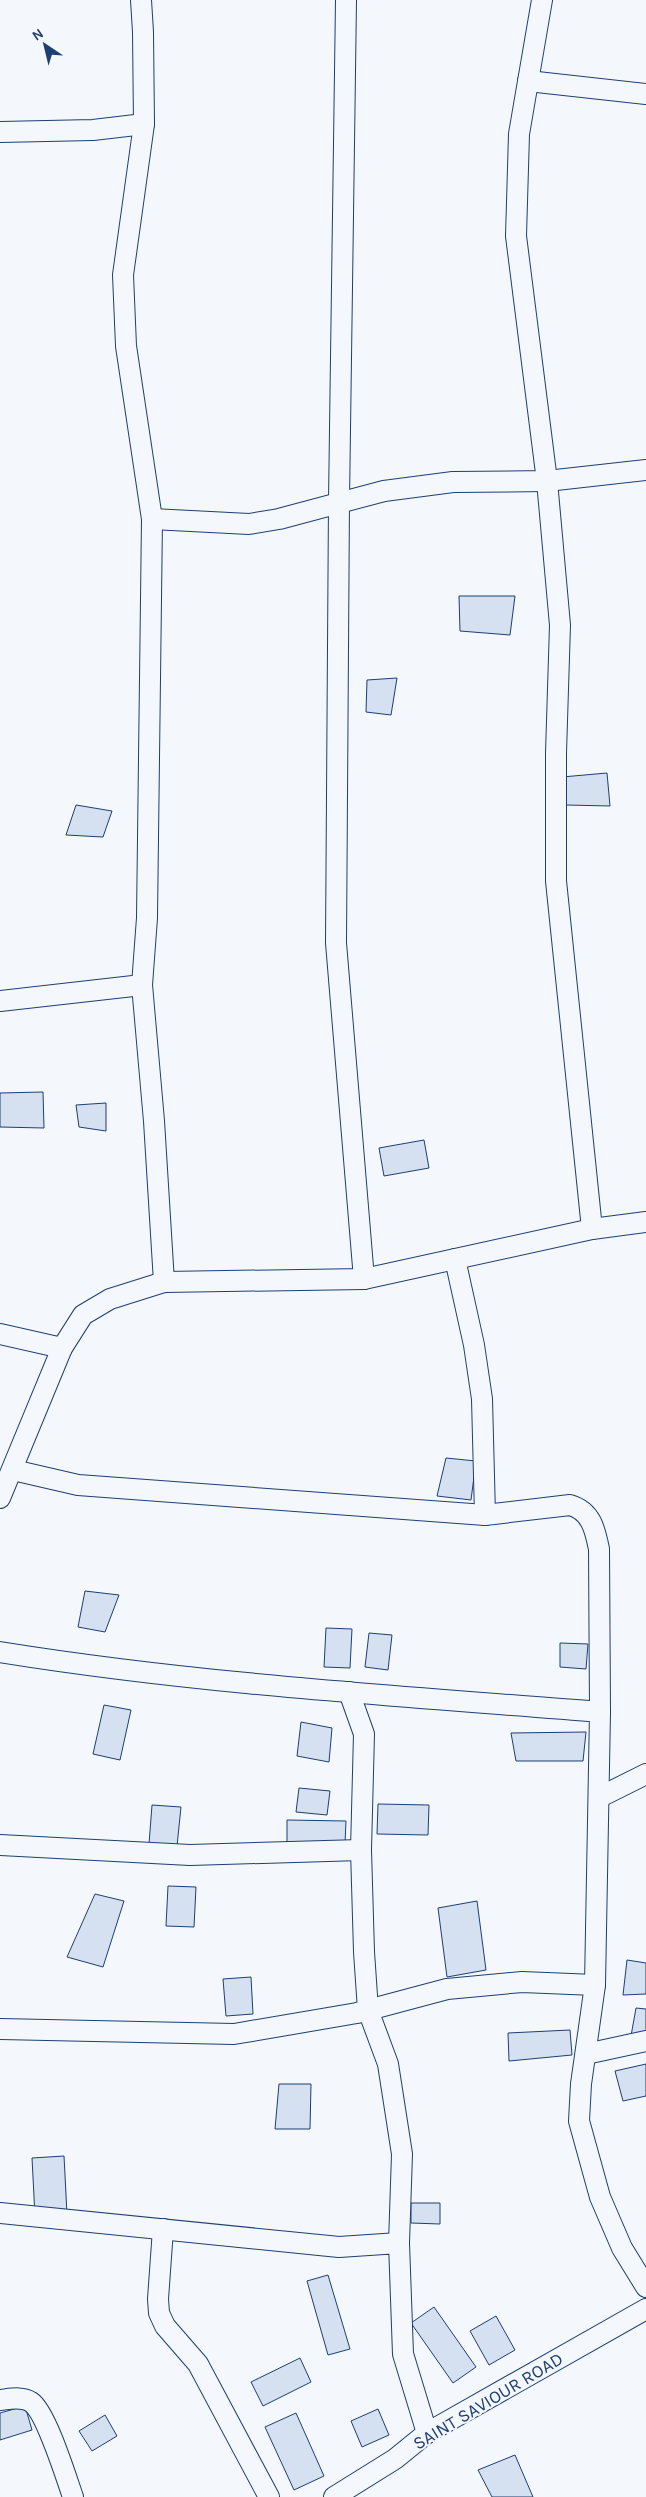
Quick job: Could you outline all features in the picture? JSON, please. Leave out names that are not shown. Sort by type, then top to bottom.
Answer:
[{"type":"street","points":[[141,0],[144,32],[144,124],[123,275],[126,346],[152,519],[147,918],[142,986],[154,1121],[164,1282]]},
{"type":"street","points":[[346,0],[339,501],[336,943],[364,1279]]},
{"type":"street","points":[[542,0],[519,134],[516,236],[546,481],[560,625],[556,754],[556,881],[592,1229]]},
{"type":"street","points":[[528,81],[646,94]]},
{"type":"street","points":[[0,132],[93,130],[144,124]]},
{"type":"street","points":[[152,519],[248,524],[279,519],[339,501],[384,491],[453,482],[546,481],[646,470]]},
{"type":"street","points":[[0,1001],[142,986]]},
{"type":"street","points":[[0,1498],[62,1348],[83,1315],[110,1299],[164,1282],[364,1279],[592,1229],[646,1222]]},
{"type":"street","points":[[455,1259],[474,1345],[482,1399],[485,1515]]},
{"type":"street","points":[[0,1334],[62,1348]]},
{"type":"street","points":[[13,1470],[78,1486],[485,1515],[570,1505],[587,1515],[594,1527],[599,1549],[600,1797],[596,1855],[595,1985],[581,2084],[579,2121],[600,2197],[622,2248],[646,2287]]},
{"type":"street","points":[[0,1652],[101,1668],[349,1692],[600,1712]]},
{"type":"street","points":[[349,1692],[364,1734],[361,1850],[368,2010],[388,2064],[402,2154],[399,2243],[403,2354],[427,2433]]},
{"type":"street","points":[[600,1797],[646,1774]]},
{"type":"street","points":[[0,1845],[190,1855],[361,1850]]},
{"type":"street","points":[[0,2029],[234,2034],[368,2010],[447,1989],[522,1982],[595,1985]]},
{"type":"street","points":[[586,2054],[646,2041]]},
{"type":"street","points":[[0,2213],[338,2247],[399,2243]]},
{"type":"street","points":[[163,2229],[158,2299],[159,2313],[165,2326],[198,2364],[269,2497]]},
{"type":"street","name":"SAINT SAVIOUR ROAD","points":[[339,2496],[394,2459],[427,2433],[646,2310]]},
{"type":"street","points":[[0,2400],[23,2398],[31,2402],[36,2408],[45,2422],[73,2497]]},
{"type":"building","points":[[459,596],[515,596],[510,635],[460,631]]},
{"type":"building","points":[[397,678],[391,715],[366,712],[367,680]]},
{"type":"building","points":[[607,773],[610,806],[566,805],[562,777]]},
{"type":"building","points":[[76,805],[112,811],[103,837],[66,835]]},
{"type":"building","points":[[43,1092],[44,1128],[0,1127],[0,1093]]},
{"type":"building","points":[[106,1103],[106,1131],[79,1127],[76,1105]]},
{"type":"building","points":[[424,1140],[429,1168],[384,1176],[379,1148]]},
{"type":"building","points":[[446,1458],[476,1461],[471,1500],[437,1496]]},
{"type":"building","points":[[85,1591],[119,1595],[105,1632],[78,1627]]},
{"type":"building","points":[[326,1628],[352,1629],[350,1668],[324,1667]]},
{"type":"building","points":[[369,1633],[392,1635],[388,1670],[365,1667]]},
{"type":"building","points":[[560,1643],[588,1644],[586,1669],[560,1667]]},
{"type":"building","points":[[104,1705],[131,1710],[120,1760],[93,1754]]},
{"type":"building","points":[[301,1722],[332,1728],[329,1762],[297,1756]]},
{"type":"building","points":[[586,1732],[583,1761],[516,1761],[511,1733]]},
{"type":"building","points":[[299,1788],[330,1791],[327,1815],[296,1812]]},
{"type":"building","points":[[378,1804],[429,1805],[428,1835],[377,1834]]},
{"type":"building","points":[[152,1805],[181,1807],[177,1846],[149,1844]]},
{"type":"building","points":[[287,1820],[346,1821],[345,1843],[287,1842]]},
{"type":"building","points":[[168,1886],[196,1887],[194,1927],[166,1926]]},
{"type":"building","points":[[95,1894],[124,1901],[103,1967],[67,1957]]},
{"type":"building","points":[[477,1901],[486,1970],[447,1977],[438,1908]]},
{"type":"building","points":[[627,1960],[646,1963],[646,1994],[623,1995]]},
{"type":"building","points":[[251,1977],[253,2014],[226,2016],[223,1979]]},
{"type":"building","points":[[636,2008],[646,2009],[646,2034],[631,2036]]},
{"type":"building","points":[[570,2030],[572,2055],[509,2061],[508,2033]]},
{"type":"building","points":[[646,2064],[646,2096],[623,2101],[615,2071]]},
{"type":"building","points":[[279,2084],[311,2084],[310,2129],[275,2129]]},
{"type":"building","points":[[64,2156],[67,2214],[35,2216],[32,2158]]},
{"type":"building","points":[[411,2203],[440,2203],[440,2224],[411,2223]]},
{"type":"building","points":[[328,2275],[350,2349],[328,2355],[307,2281]]},
{"type":"building","points":[[434,2307],[476,2367],[453,2383],[411,2323]]},
{"type":"building","points":[[496,2316],[515,2350],[489,2365],[470,2331]]},
{"type":"building","points":[[300,2358],[311,2382],[263,2406],[251,2382]]},
{"type":"building","points":[[25,2406],[32,2430],[0,2440],[0,2413]]},
{"type":"building","points":[[378,2409],[389,2435],[362,2447],[351,2421]]},
{"type":"building","points":[[296,2413],[324,2476],[294,2490],[265,2427]]},
{"type":"building","points":[[105,2415],[117,2436],[92,2451],[79,2431]]},
{"type":"building","points":[[515,2455],[533,2497],[492,2497],[478,2470]]}]
